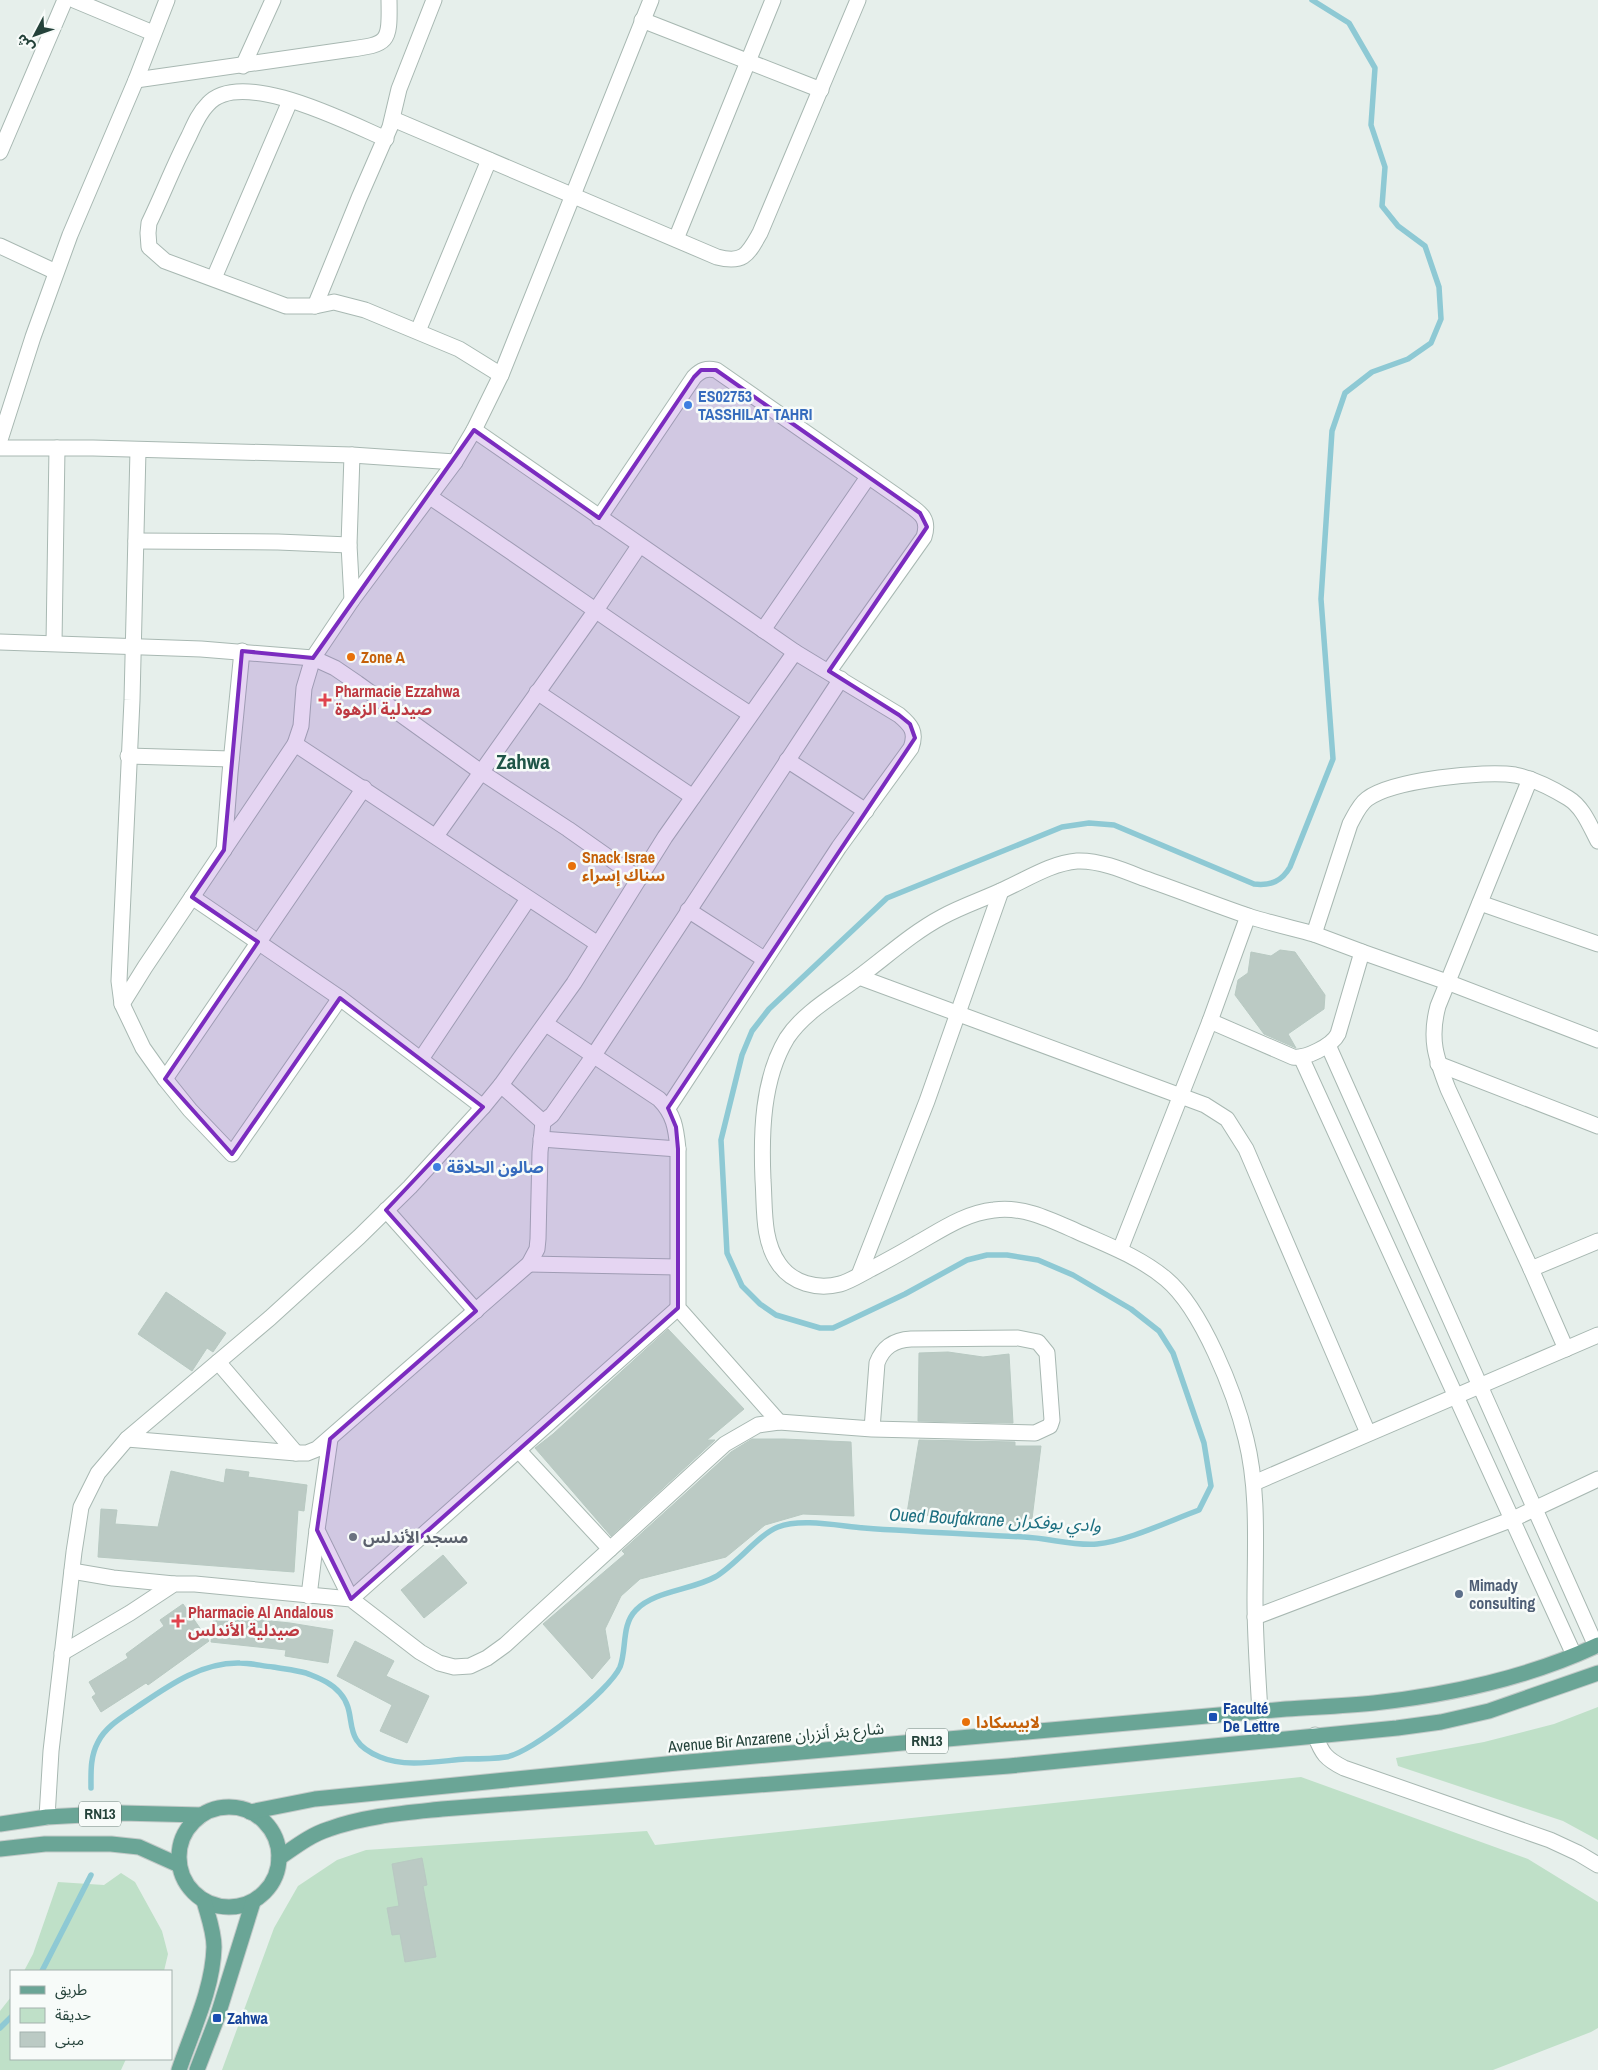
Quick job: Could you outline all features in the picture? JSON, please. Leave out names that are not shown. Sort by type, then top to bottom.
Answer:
[{"type":"main road","name":"Avenue Bir Anzarene شارع بئر أنزران","points":[[250,1812],[315,1799],[657,1765],[1373,1703],[1410,1698],[1514,1676],[1597,1645]]},
{"type":"main road","name":"RN13","points":[[279,1858],[327,1829],[362,1818],[433,1810],[1009,1766],[1397,1728],[1460,1718],[1489,1711],[1598,1673]]},
{"type":"main road","name":"RN13","points":[[0,1849],[45,1844],[111,1844],[139,1847],[179,1866],[179,1851],[182,1837],[190,1825],[201,1815],[212,1809],[225,1807],[238,1808],[250,1812],[262,1820],[272,1831],[277,1844],[279,1858],[277,1872],[272,1884],[264,1894],[253,1902],[237,1908],[220,1907],[204,1902]]},
{"type":"main road","name":"RN13","points":[[0,1824],[47,1817],[140,1812],[201,1815]]},
{"type":"main road","points":[[179,1866],[184,1880],[192,1892],[204,1902],[212,1926],[214,1946],[210,1975],[179,2070]]},
{"type":"main road","points":[[197,2070],[217,2018],[253,1902]]},
{"type":"street","points":[[0,152],[65,0]]},
{"type":"street","points":[[74,0],[153,33]]},
{"type":"street","points":[[0,440],[56,272],[136,80],[166,0]]},
{"type":"street","points":[[243,66],[273,0]]},
{"type":"street","points":[[136,80],[243,66],[379,44],[385,40],[388,34],[389,0]]},
{"type":"street","points":[[316,306],[359,198],[386,139],[393,119],[399,89],[434,0]]},
{"type":"street","points":[[122,1004],[295,744],[301,726],[304,688],[313,658],[352,600],[455,462],[474,430],[500,375],[651,0]]},
{"type":"street","points":[[676,239],[773,0]]},
{"type":"street","points":[[393,119],[717,257],[740,260],[746,255],[760,233],[858,0]]},
{"type":"street","points":[[642,20],[821,90]]},
{"type":"street","points":[[386,139],[326,112],[265,93],[247,91],[221,95],[209,102],[200,114],[180,153],[149,222],[149,247],[165,262],[214,278],[286,306],[316,306],[334,302],[365,310],[459,349],[500,375]]},
{"type":"street","points":[[214,278],[290,101]]},
{"type":"street","points":[[418,331],[489,160]]},
{"type":"street","points":[[0,246],[56,272]]},
{"type":"street","points":[[127,1439],[296,1453],[307,1453],[318,1449],[354,1415],[476,1312],[529,1264],[537,1249],[538,1239],[543,1122],[552,1115],[594,1055],[787,760],[835,675],[924,537],[927,527],[920,513],[716,370],[708,368],[701,370],[694,376],[599,518]]},
{"type":"street","points":[[474,430],[639,546],[795,652],[899,715],[910,724],[914,731],[915,738],[911,748],[764,959],[668,1108]]},
{"type":"street","points":[[0,448],[352,455],[455,462]]},
{"type":"street","points":[[54,643],[58,448]]},
{"type":"street","points":[[138,450],[133,647],[120,937],[119,981],[122,1004],[143,1048],[165,1079],[201,1122],[232,1154],[340,998]]},
{"type":"street","points":[[352,455],[349,544],[352,600]]},
{"type":"street","points":[[763,630],[868,477]]},
{"type":"street","points":[[430,497],[750,714]]},
{"type":"street","points":[[136,541],[349,544]]},
{"type":"street","points":[[436,836],[639,546]]},
{"type":"street","points":[[0,642],[242,651],[313,658],[335,668],[481,772],[568,829],[639,879]]},
{"type":"street","points":[[224,850],[242,651]]},
{"type":"street","points":[[47,1817],[51,1751],[81,1507],[98,1473],[127,1439],[270,1318],[386,1210],[428,1167],[501,1086],[546,1024],[693,797],[795,652]]},
{"type":"street","points":[[537,692],[693,797]]},
{"type":"street","points":[[295,744],[598,944]]},
{"type":"street","points":[[128,756],[231,759]]},
{"type":"street","points":[[787,760],[866,811]]},
{"type":"street","points":[[1314,934],[1350,824],[1366,800],[1390,787],[1476,774],[1497,773],[1530,779],[1568,798],[1575,804],[1588,821],[1598,841]]},
{"type":"street","points":[[1530,779],[1447,982],[1434,1023],[1433,1037],[1438,1064],[1448,1089],[1532,1269],[1566,1349]]},
{"type":"street","points":[[165,1079],[364,788]]},
{"type":"street","points":[[1260,1713],[1255,1617],[1254,1483],[1246,1437],[1230,1390],[1207,1335],[1193,1311],[1178,1290],[1163,1276],[1141,1261],[1120,1250],[1028,1211],[1009,1209],[992,1210],[959,1220],[840,1284],[813,1286],[793,1277],[777,1262],[769,1244],[766,1227],[762,1142],[771,1079],[784,1043],[800,1022],[892,951],[934,922],[1037,874],[1070,862],[1082,861],[1115,868],[1248,916],[1314,934],[1447,982],[1598,1040]]},
{"type":"street","points":[[859,1275],[958,1015],[1001,891]]},
{"type":"street","points":[[192,898],[340,998],[483,1107]]},
{"type":"street","points":[[421,1059],[528,899]]},
{"type":"street","points":[[1480,903],[1598,944]]},
{"type":"street","points":[[688,910],[764,959]]},
{"type":"street","points":[[1120,1250],[1210,1021],[1248,916]]},
{"type":"street","points":[[1210,1021],[1287,1056],[1301,1057],[1328,1045],[1333,1042],[1338,1034],[1362,952]]},
{"type":"street","points":[[859,977],[1180,1096],[1215,1110],[1227,1119],[1246,1149],[1368,1433]]},
{"type":"street","points":[[546,1024],[659,1099],[668,1108],[676,1127],[678,1149],[678,1308],[778,1422]]},
{"type":"street","points":[[1328,1045],[1534,1509],[1597,1645]]},
{"type":"street","points":[[1301,1057],[1574,1655]]},
{"type":"street","points":[[1438,1064],[1598,1126]]},
{"type":"street","points":[[501,1086],[543,1122]]},
{"type":"street","points":[[541,1140],[678,1149]]},
{"type":"street","points":[[386,1210],[476,1312]]},
{"type":"street","points":[[1532,1269],[1598,1241]]},
{"type":"street","points":[[529,1264],[677,1266]]},
{"type":"street","points":[[72,1571],[114,1578],[351,1599],[678,1308]]},
{"type":"street","points":[[1254,1483],[1598,1335]]},
{"type":"street","points":[[317,1530],[351,1599],[420,1652],[439,1663],[454,1667],[470,1666],[487,1658],[505,1645],[725,1444],[758,1425],[778,1422],[872,1429],[1035,1433],[1043,1431],[1050,1426],[1053,1413],[1047,1353],[1038,1342],[1018,1338],[911,1339],[892,1343],[881,1354],[878,1363],[872,1429]]},
{"type":"street","points":[[218,1362],[296,1453]]},
{"type":"street","points":[[309,1596],[330,1439]]},
{"type":"street","points":[[519,1451],[610,1549]]},
{"type":"street","points":[[1255,1617],[1513,1519],[1598,1479]]},
{"type":"street","points":[[62,1653],[130,1613],[174,1584]]},
{"type":"street","points":[[1315,1735],[1321,1752],[1331,1761],[1344,1768],[1550,1840],[1578,1852],[1598,1865]]},
{"type":"highlighted area","points":[[701,370],[716,370],[920,513],[927,527],[829,671],[899,715],[910,724],[915,738],[668,1108],[676,1127],[678,1149],[678,1308],[351,1599],[317,1530],[330,1439],[476,1311],[386,1210],[483,1107],[340,998],[232,1154],[165,1079],[258,942],[192,897],[224,850],[242,651],[313,658],[474,430],[599,518],[694,377]]},
{"type":"green space","points":[[1598,1707],[1598,1840],[1563,1821],[1398,1766],[1396,1758],[1484,1742],[1554,1724]]},
{"type":"green space","points":[[1301,1777],[1528,1859],[1598,1902],[1598,2028],[1493,2070],[222,2070],[274,1928],[298,1886],[337,1860],[366,1850],[647,1831],[655,1845]]},
{"type":"green space","points":[[121,1873],[135,1882],[162,1931],[168,1954],[164,1970],[25,1970],[33,1954],[58,1882],[104,1885]]},
{"type":"green space","points":[[10,1998],[10,2060],[126,2060],[121,2070],[0,2070],[0,2011]]},
{"type":"building","points":[[1280,950],[1295,952],[1325,995],[1324,1009],[1288,1034],[1296,1048],[1264,1034],[1235,995],[1238,980],[1248,973],[1251,952],[1271,956]]},
{"type":"building","points":[[166,1292],[226,1333],[213,1352],[207,1348],[192,1371],[138,1334]]},
{"type":"building","points":[[668,1329],[744,1409],[707,1440],[715,1440],[611,1536],[535,1448],[553,1434]]},
{"type":"building","points":[[948,1352],[983,1357],[1009,1354],[1013,1423],[918,1421],[919,1353]]},
{"type":"building","points":[[752,1439],[851,1442],[854,1516],[803,1514],[765,1525],[726,1557],[640,1579],[621,1596],[605,1629],[610,1658],[592,1679],[543,1624],[625,1554],[622,1551],[731,1452]]},
{"type":"building","points":[[919,1440],[1015,1442],[1015,1446],[1041,1446],[1031,1527],[907,1513]]},
{"type":"building","points":[[226,1469],[249,1472],[248,1477],[307,1485],[304,1511],[298,1510],[294,1572],[98,1557],[101,1509],[117,1510],[115,1524],[158,1527],[171,1471],[224,1483]]},
{"type":"building","points":[[443,1555],[467,1583],[424,1618],[401,1590]]},
{"type":"building","points":[[183,1604],[209,1641],[148,1685],[146,1683],[101,1712],[92,1697],[96,1694],[89,1682],[128,1658],[126,1654],[164,1626],[160,1620]]},
{"type":"building","points":[[214,1615],[290,1623],[333,1630],[328,1663],[285,1656],[286,1650],[211,1642]]},
{"type":"building","points":[[355,1641],[394,1661],[386,1676],[429,1696],[407,1743],[380,1731],[392,1705],[337,1676]]},
{"type":"building","points":[[422,1858],[427,1885],[423,1886],[436,1957],[405,1962],[400,1934],[392,1935],[387,1908],[399,1906],[392,1864]]},
{"type":"waterway","name":"Oued Boufakrane وادي بوفكران","points":[[91,1788],[94,1753],[101,1736],[121,1718],[149,1699],[186,1677],[212,1666],[240,1663],[252,1664],[302,1672],[324,1681],[333,1686],[346,1702],[354,1735],[359,1743],[380,1757],[412,1763],[506,1757],[518,1753],[551,1733],[602,1690],[620,1667],[626,1630],[631,1616],[636,1610],[653,1599],[715,1577],[763,1536],[778,1527],[787,1524],[820,1523],[864,1528],[1033,1538],[1079,1544],[1097,1544],[1135,1535],[1199,1510],[1211,1486],[1204,1443],[1173,1353],[1159,1331],[1131,1309],[1073,1275],[1038,1260],[1007,1255],[987,1255],[967,1260],[905,1294],[833,1328],[820,1328],[776,1315],[760,1304],[742,1286],[727,1253],[721,1140],[742,1055],[752,1031],[769,1009],[887,898],[1062,827],[1089,823],[1114,825],[1254,884],[1266,884],[1280,879],[1290,867],[1333,759],[1321,599],[1332,431],[1345,393],[1372,372],[1408,359],[1431,343],[1441,319],[1439,287],[1425,246],[1398,226],[1382,206],[1385,167],[1371,125],[1375,68],[1349,23],[1312,0]]},
{"type":"waterway","name":"Oued Boufakrane وادي بوفكران","points":[[43,1970],[91,1875]]},
{"type":"waterway","name":"Oued Boufakrane وادي بوفكران","points":[[0,2028],[10,2018]]},
{"type":"place","name":"ES02753 TASSHILAT TAHRI","points":[[688,405]]},
{"type":"place","name":"Zone A","points":[[351,657]]},
{"type":"place","name":"Pharmacie Ezzahwa صيدلية الزهوة","points":[[325,700]]},
{"type":"place","name":"Snack Israe سناك إسراء","points":[[572,866]]},
{"type":"place","name":"صالون الحلاقة","points":[[437,1167]]},
{"type":"place","name":"مسجد الأندلس","points":[[353,1537]]},
{"type":"place","name":"Mimady consulting","points":[[1459,1594]]},
{"type":"place","name":"Pharmacie Al Andalous صيدلية الأندلس","points":[[178,1621]]},
{"type":"place","name":"Faculté De Lettre","points":[[1213,1717]]},
{"type":"place","name":"لابيسكادا","points":[[966,1722]]},
{"type":"place","name":"Zahwa","points":[[217,2018]]},
{"type":"district","name":"Zahwa","points":[[523,762]]}]
